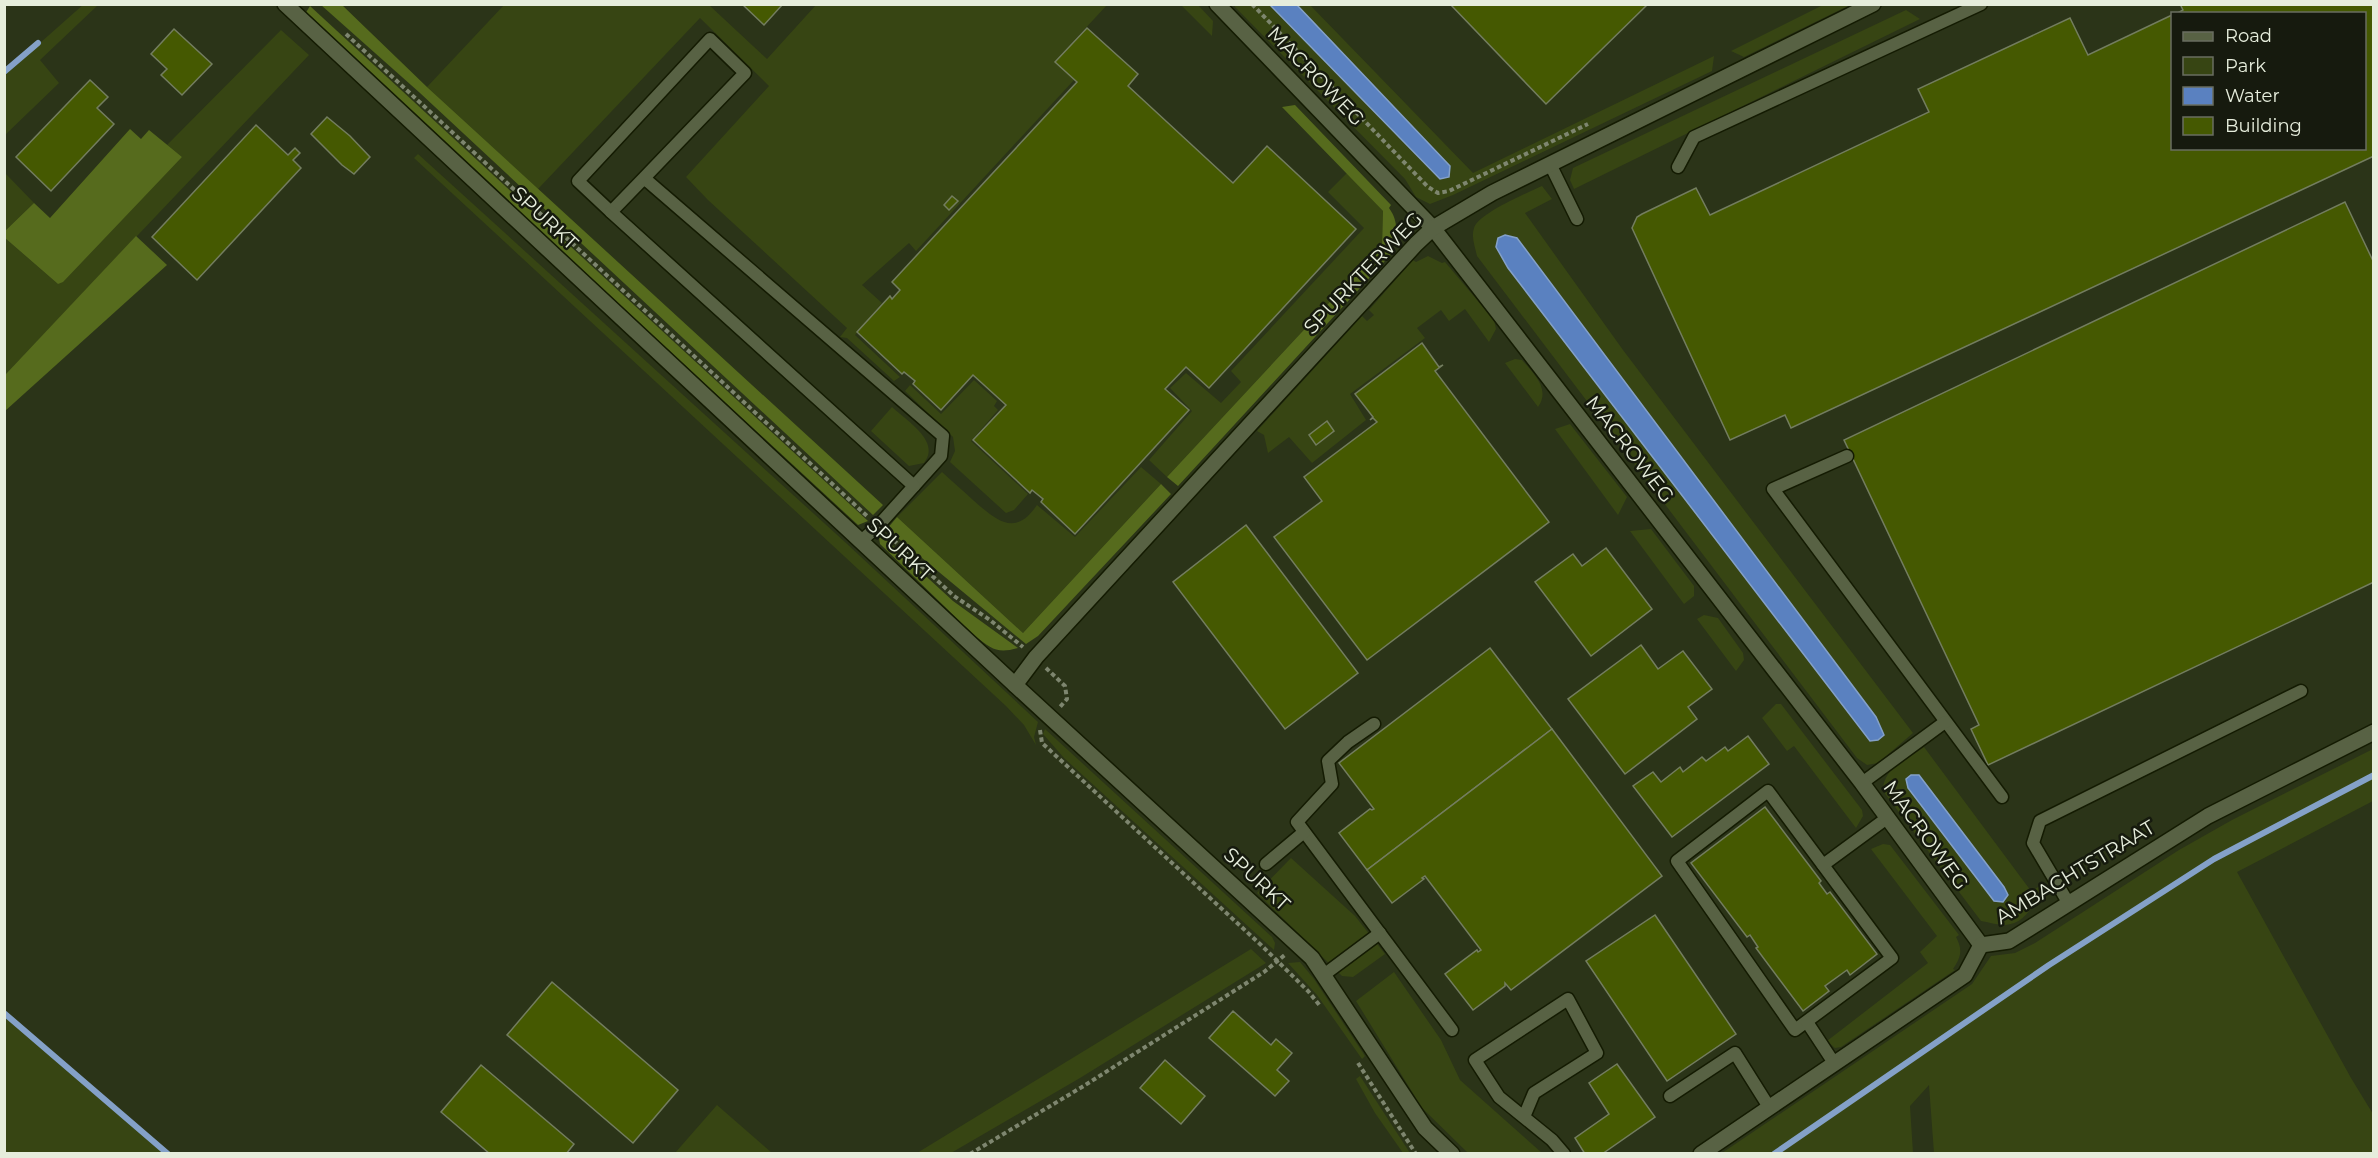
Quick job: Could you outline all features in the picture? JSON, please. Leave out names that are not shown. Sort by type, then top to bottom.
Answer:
[{"type":"street","name":"SPURKT","points":[[285,4],[1015,685],[1312,958],[1325,974],[1425,1128],[1452,1154]]},
{"type":"street","name":"MACROWEG","points":[[1216,4],[1433,228],[1862,783],[1981,945]]},
{"type":"street","name":"SPURKTERWEG","points":[[1015,685],[1052,640],[1433,228],[1492,193],[1872,4]]},
{"type":"street","name":"AMBACHTSTRAAT","points":[[1701,1154],[1965,975],[1981,945],[2009,941],[2208,816],[2373,732]]},
{"type":"lane","points":[[1678,167],[1694,137],[1980,4]]},
{"type":"lane","points":[[611,212],[745,73],[710,39],[578,182],[611,212],[914,486]]},
{"type":"lane","points":[[1550,164],[1577,219]]},
{"type":"lane","points":[[644,178],[943,436],[941,456],[861,541]]},
{"type":"lane","points":[[1847,456],[1773,489],[2002,797]]},
{"type":"lane","points":[[2069,904],[2033,843],[2040,821],[2301,690]]},
{"type":"lane","points":[[1862,783],[1945,722]]},
{"type":"lane","points":[[1374,724],[1347,742],[1328,761],[1332,784],[1297,822],[1452,1030]]},
{"type":"lane","points":[[1768,791],[1892,958],[1807,1022],[1795,1030],[1677,861],[1768,791]]},
{"type":"lane","points":[[1823,865],[1887,818]]},
{"type":"lane","points":[[1266,864],[1304,832]]},
{"type":"lane","points":[[1325,974],[1380,933]]},
{"type":"lane","points":[[1524,1117],[1534,1093],[1597,1053],[1568,999],[1475,1060],[1499,1097],[1552,1140],[1564,1154]]},
{"type":"lane","points":[[1807,1022],[1834,1063]]},
{"type":"lane","points":[[1670,1096],[1735,1053],[1769,1107]]},
{"type":"path","points":[[1252,4],[1428,187],[1438,193],[1449,191],[1598,119]]},
{"type":"path","points":[[970,1154],[1082,1087],[1264,972],[1297,944]]},
{"type":"green space","points":[[84,4],[98,5],[40,60],[59,83],[5,135],[5,74]]},
{"type":"green space","points":[[321,5],[342,5],[427,87],[883,505],[873,515],[420,93]]},
{"type":"green space","points":[[504,5],[709,5],[767,59],[816,5],[1107,5],[1055,61],[1074,80],[916,251],[909,243],[862,285],[882,303],[855,335],[900,377],[894,381],[847,338],[840,337],[847,328],[686,177],[769,86],[700,18],[538,189],[427,87]]},
{"type":"green space","points":[[1181,5],[1198,5],[1213,21],[1212,36]]},
{"type":"green space","points":[[1235,5],[1270,5],[1440,179],[1449,166],[1297,5],[1310,5],[1473,173],[1714,56],[1712,71],[1430,204],[1416,197],[1405,179]]},
{"type":"green space","points":[[1823,5],[1850,5],[1744,57],[1731,51]]},
{"type":"green space","points":[[310,6],[868,521],[858,525],[305,14]]},
{"type":"green space","points":[[1906,10],[1920,19],[1574,189],[1570,180],[1573,168]]},
{"type":"green space","points":[[281,30],[309,55],[5,375],[5,238],[58,284],[182,157],[167,145]]},
{"type":"green space","points":[[1295,105],[1391,205],[1389,208],[1396,228],[1392,249],[1395,250],[1178,486],[1167,477],[1382,246],[1383,211],[1282,107]]},
{"type":"green space","points":[[130,129],[141,139],[149,130],[182,157],[63,282],[58,284],[5,238],[5,231],[34,203],[50,218]]},
{"type":"green space","points":[[418,154],[846,543],[1038,722],[1034,737],[1036,745],[1024,725],[1006,706],[414,158]]},
{"type":"green space","points":[[5,173],[34,203],[5,231]]},
{"type":"green space","points":[[1347,173],[1383,211],[1382,246],[1167,477],[1149,460],[1192,411],[1170,388],[1186,373],[1221,403],[1241,382],[1231,371],[1364,228],[1328,192]]},
{"type":"green space","points":[[1542,186],[1552,199],[1525,213],[1623,350],[1913,733],[1878,763],[1867,765],[1857,758],[1477,256],[1473,235],[1478,222],[1515,198]],"holes":[[[1505,235],[1517,238],[1876,717],[1882,729],[1870,741],[1508,268]]]},
{"type":"green space","points":[[136,236],[167,265],[5,411],[5,375]]},
{"type":"green space","points":[[1428,256],[1442,263],[1445,262],[1494,320],[1496,329],[1489,342],[1465,309],[1449,321],[1441,310],[1417,328],[1425,338],[1350,394],[1366,420],[1312,463],[1289,437],[1268,453],[1264,435],[1257,431],[1362,316],[1367,321],[1374,315],[1369,310],[1413,260],[1416,262]]},
{"type":"green space","points":[[1515,359],[1522,360],[1542,388],[1543,394],[1538,407],[1505,363]]},
{"type":"green space","points":[[974,380],[997,401],[994,406],[998,410],[971,441],[1028,494],[1014,510],[1006,513],[950,462],[955,451],[953,437],[905,391],[910,385],[941,414]]},
{"type":"green space","points":[[892,407],[925,439],[929,447],[924,463],[909,466],[871,431]]},
{"type":"green space","points":[[1570,424],[1627,497],[1618,515],[1555,429]]},
{"type":"green space","points":[[1141,467],[1161,484],[1023,633],[897,517],[942,472],[998,519],[1013,523],[1021,521],[1037,505],[1075,537]]},
{"type":"green space","points":[[1161,484],[1171,494],[1038,636],[1026,644],[887,529],[897,517],[1023,633]]},
{"type":"green space","points":[[1651,529],[1694,586],[1694,596],[1684,604],[1630,531]]},
{"type":"green space","points":[[881,535],[953,601],[1018,648],[995,649],[975,636],[880,544]]},
{"type":"green space","points":[[1704,615],[1718,618],[1743,653],[1744,660],[1736,671],[1697,619]]},
{"type":"green space","points":[[1776,704],[1781,704],[1862,810],[1863,816],[1856,828],[1794,746],[1787,751],[1762,718]]},
{"type":"green space","points":[[1045,729],[1272,937],[1275,943],[1274,950],[1064,758],[1043,734]]},
{"type":"green space","points":[[1924,747],[2031,891],[2040,886],[2033,906],[2018,921],[2005,925],[1981,921],[1883,791],[1884,783],[1891,770]],"holes":[[[1908,788],[2003,902],[1994,901]]]},
{"type":"green space","points":[[2373,749],[2373,801],[2237,872],[2373,1114],[2373,1153],[1934,1153],[1929,1085],[1910,1106],[1913,1153],[1722,1153],[1972,984],[1991,956],[2015,953],[2035,943],[2179,850],[2232,820]]},
{"type":"green space","points":[[1883,844],[1890,845],[1959,935],[1956,937],[1960,946],[1959,957],[1953,969],[1955,970],[1841,1047],[1835,1048],[1827,1041],[1928,963],[1920,952],[1937,936],[1871,849]]},
{"type":"green space","points":[[1291,858],[1355,916],[1385,954],[1353,977],[1342,976],[1257,893]]},
{"type":"green space","points":[[1251,949],[1266,963],[1080,1078],[951,1153],[917,1153]]},
{"type":"green space","points":[[1300,962],[1314,979],[1365,1056],[1362,1059],[1317,995],[1288,963]]},
{"type":"green space","points":[[1394,972],[1441,1040],[1460,1080],[1542,1153],[1468,1153],[1422,1108],[1356,1001]]},
{"type":"green space","points":[[5,1015],[166,1153],[5,1153]]},
{"type":"green space","points":[[1360,1076],[1410,1153],[1403,1153],[1375,1113],[1356,1079]]},
{"type":"green space","points":[[717,1105],[772,1153],[675,1153]]},
{"type":"water","points":[[1270,5],[1297,5],[1450,166],[1449,177],[1440,179]]},
{"type":"water","points":[[1505,235],[1517,238],[1876,717],[1884,735],[1878,740],[1870,741],[1508,268],[1496,247],[1498,238]]},
{"type":"water","points":[[1911,775],[1919,775],[2004,887],[2008,895],[2003,902],[1994,901],[1908,788],[1906,779]]},
{"type":"building","points":[[742,4],[783,4],[764,25]]},
{"type":"building","points":[[1450,4],[1648,4],[1546,104]]},
{"type":"building","points":[[2180,4],[2374,4],[2374,156],[1791,428],[1785,415],[1730,440],[1632,228],[1637,217],[1696,188],[1710,215],[1929,112],[1918,89],[2070,18],[2088,55],[2171,15],[2171,150],[2366,150],[2366,12],[2180,12],[2183,10]]},
{"type":"building","points":[[1087,28],[1138,74],[1128,86],[1233,183],[1267,146],[1356,229],[1209,388],[1186,367],[1165,389],[1189,410],[1075,534],[1041,502],[1043,499],[1032,490],[1030,493],[973,440],[1006,405],[973,375],[941,410],[913,384],[915,381],[904,372],[902,374],[857,332],[890,296],[892,299],[900,290],[892,282],[1077,82],[1055,62]]},
{"type":"building","points":[[174,29],[212,64],[182,95],[161,75],[167,69],[151,54]]},
{"type":"building","points":[[90,80],[108,97],[97,108],[114,124],[51,191],[16,157]]},
{"type":"building","points":[[327,117],[370,157],[354,174],[311,134]]},
{"type":"building","points":[[256,125],[288,155],[295,148],[300,153],[293,160],[301,168],[197,280],[152,237]]},
{"type":"building","points":[[952,196],[958,201],[949,210],[944,205]]},
{"type":"building","points":[[2345,202],[2374,263],[2374,582],[1988,765],[1971,729],[1979,725],[1844,440]]},
{"type":"building","points":[[1422,343],[1439,367],[1443,365],[1435,371],[1549,522],[1367,660],[1274,537],[1322,501],[1304,477],[1377,422],[1373,418],[1370,420],[1373,417],[1355,394]]},
{"type":"building","points":[[1327,421],[1334,431],[1316,445],[1309,435]]},
{"type":"building","points":[[1246,525],[1358,673],[1285,729],[1173,582]]},
{"type":"building","points":[[1606,548],[1652,609],[1591,656],[1535,582],[1573,554],[1582,566]]},
{"type":"building","points":[[1641,645],[1658,669],[1683,651],[1712,689],[1688,707],[1697,719],[1625,774],[1568,699]]},
{"type":"building","points":[[1490,648],[1552,729],[1367,870],[1339,833],[1370,809],[1374,809],[1339,763]]},
{"type":"building","points":[[1552,729],[1662,876],[1511,990],[1505,983],[1505,986],[1473,1010],[1445,974],[1477,950],[1478,952],[1481,950],[1425,876],[1392,903],[1367,870]]},
{"type":"building","points":[[1748,736],[1769,764],[1672,837],[1633,786],[1653,772],[1661,782],[1680,767],[1683,772],[1702,757],[1706,761],[1725,747],[1728,751]]},
{"type":"building","points":[[1765,807],[1821,881],[1819,883],[1827,894],[1830,892],[1877,954],[1850,975],[1847,970],[1825,986],[1829,991],[1803,1011],[1756,948],[1758,947],[1750,935],[1747,937],[1691,863]]},
{"type":"building","points":[[1655,915],[1736,1034],[1667,1081],[1586,961]]},
{"type":"building","points":[[552,982],[678,1090],[633,1143],[507,1035]]},
{"type":"building","points":[[1233,1011],[1271,1045],[1276,1039],[1292,1053],[1277,1070],[1289,1081],[1275,1096],[1209,1038]]},
{"type":"building","points":[[1165,1060],[1205,1096],[1181,1124],[1140,1088]]},
{"type":"building","points":[[1617,1064],[1655,1117],[1602,1154],[1585,1154],[1575,1138],[1609,1114],[1589,1083]]},
{"type":"building","points":[[481,1065],[574,1144],[566,1154],[490,1154],[441,1112]]},
{"type":"waterway","points":[[4,72],[38,43]]},
{"type":"waterway","points":[[1774,1154],[2049,965],[2214,859],[2374,775]]},
{"type":"waterway","points":[[4,1013],[168,1154]]}]
